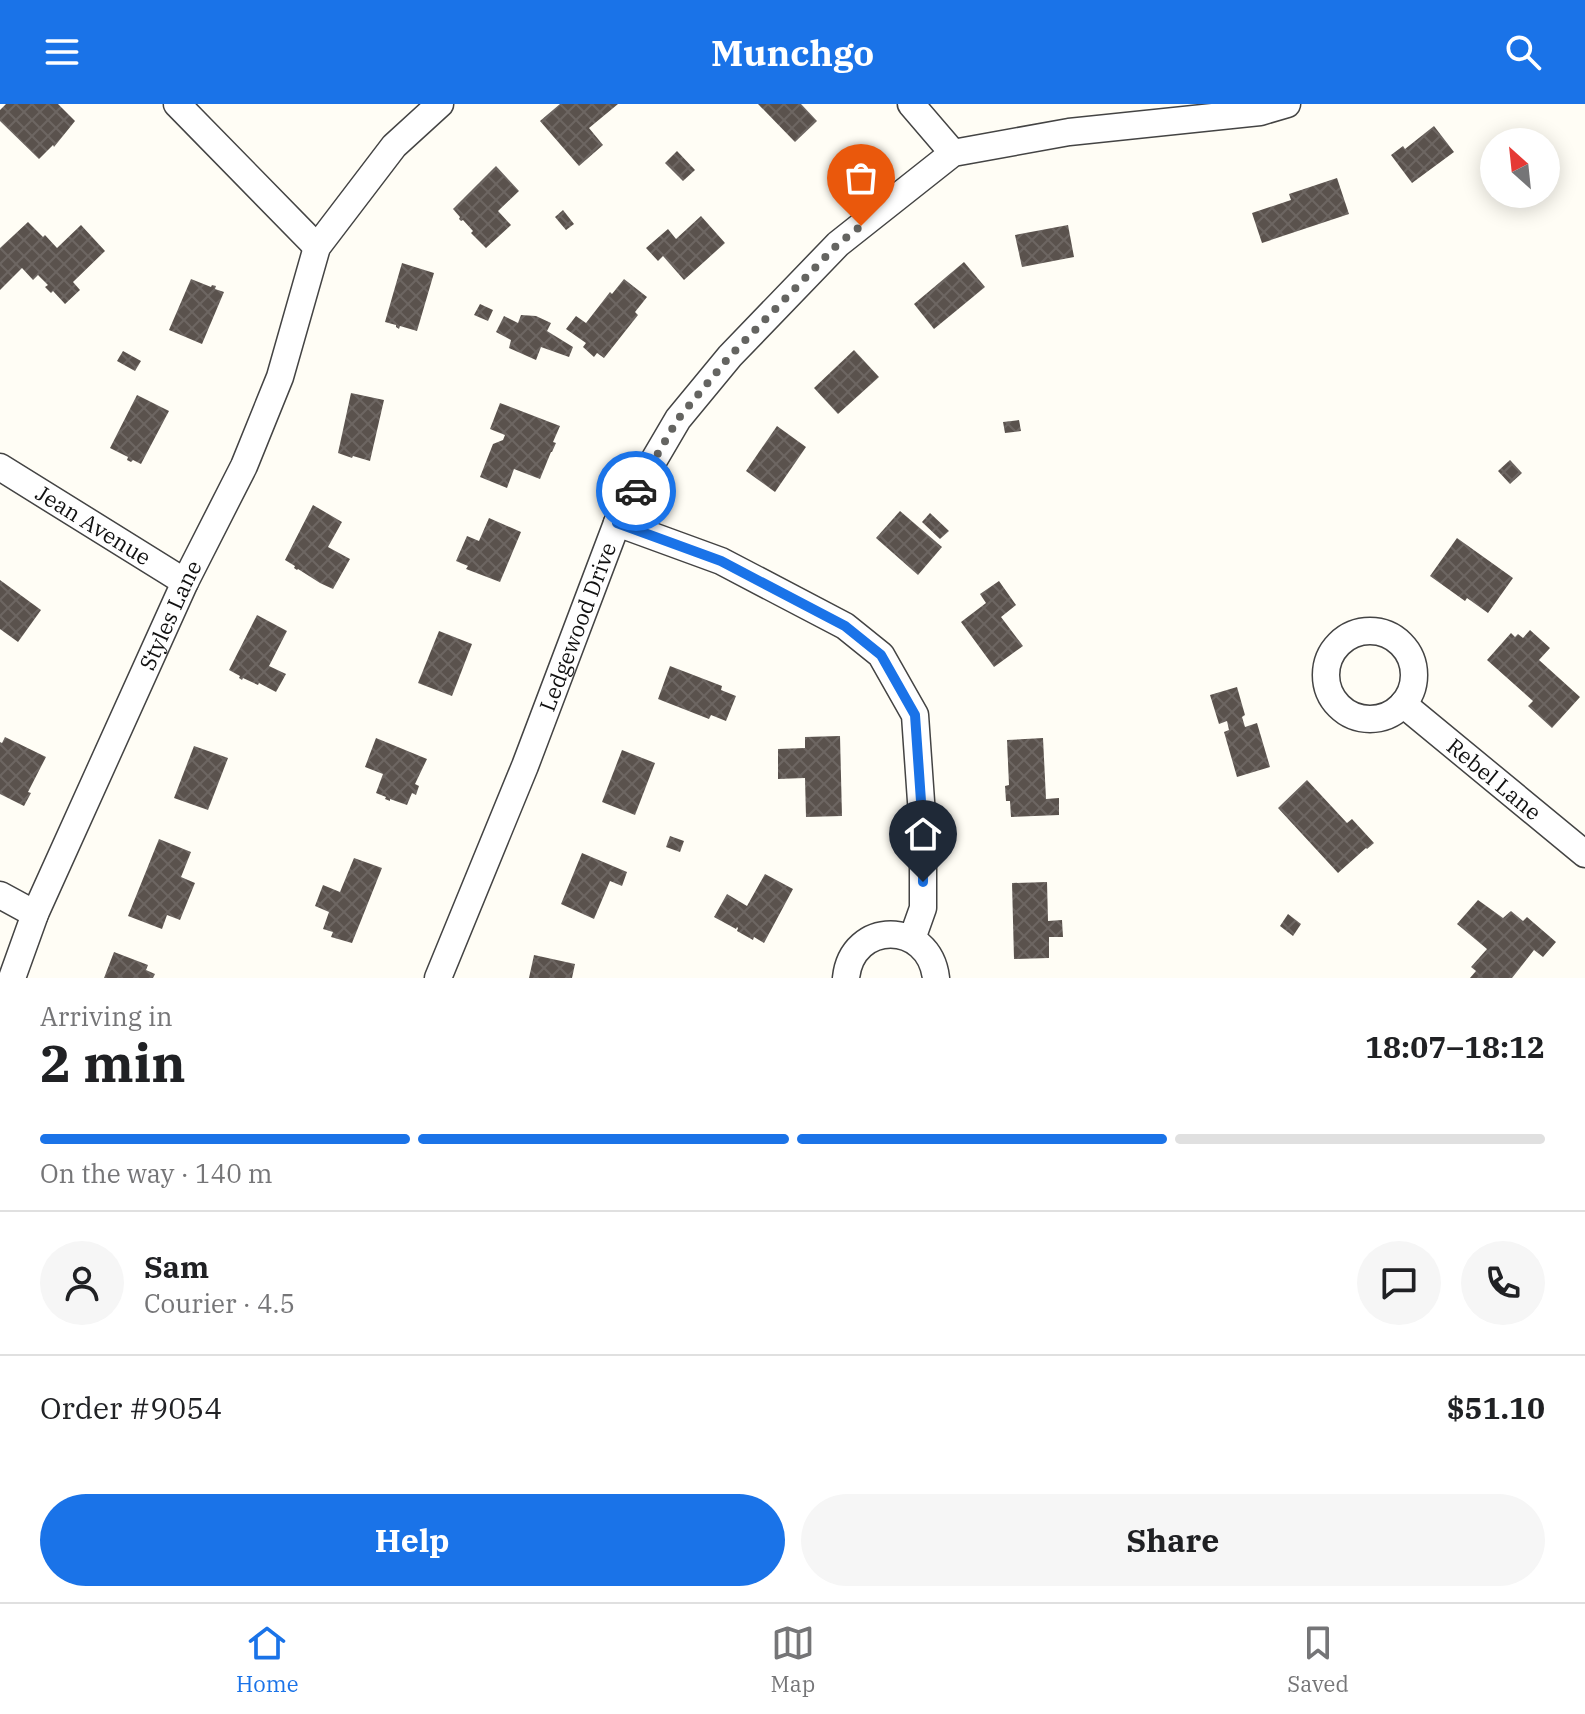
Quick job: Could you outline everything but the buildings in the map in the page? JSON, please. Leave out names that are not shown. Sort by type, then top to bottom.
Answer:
[{"type":"street","points":[[177,104],[317,247]]},
{"type":"street","name":"Styles Lane","points":[[12,978],[35,914],[185,582],[244,466],[280,377],[317,247],[394,146],[440,104]]},
{"type":"street","points":[[911,104],[953,153]]},
{"type":"street","name":"Ledgewood Drive","points":[[438,978],[525,766],[617,523],[678,419],[730,356],[838,244],[953,153],[1069,132],[1260,112],[1287,104]]},
{"type":"street","name":"Jean Avenue","points":[[0,467],[185,582]]},
{"type":"street","points":[[617,523],[721,561],[845,626],[881,655],[915,715],[923,830],[923,908],[912,939]]},
{"type":"street","name":"Rebel Lane","points":[[1403,704],[1585,854]]},
{"type":"street","points":[[0,895],[35,914]]},
{"type":"street","points":[[846,978],[850,961],[859,947],[888,934],[904,936],[919,943],[930,955],[936,978]]},
{"type":"way so far","points":[[636,491],[678,419],[730,356],[838,244],[861,226]]},
{"type":"route","points":[[636,491],[617,523],[721,561],[845,626],[881,655],[915,715],[923,830],[923,882]]}]
